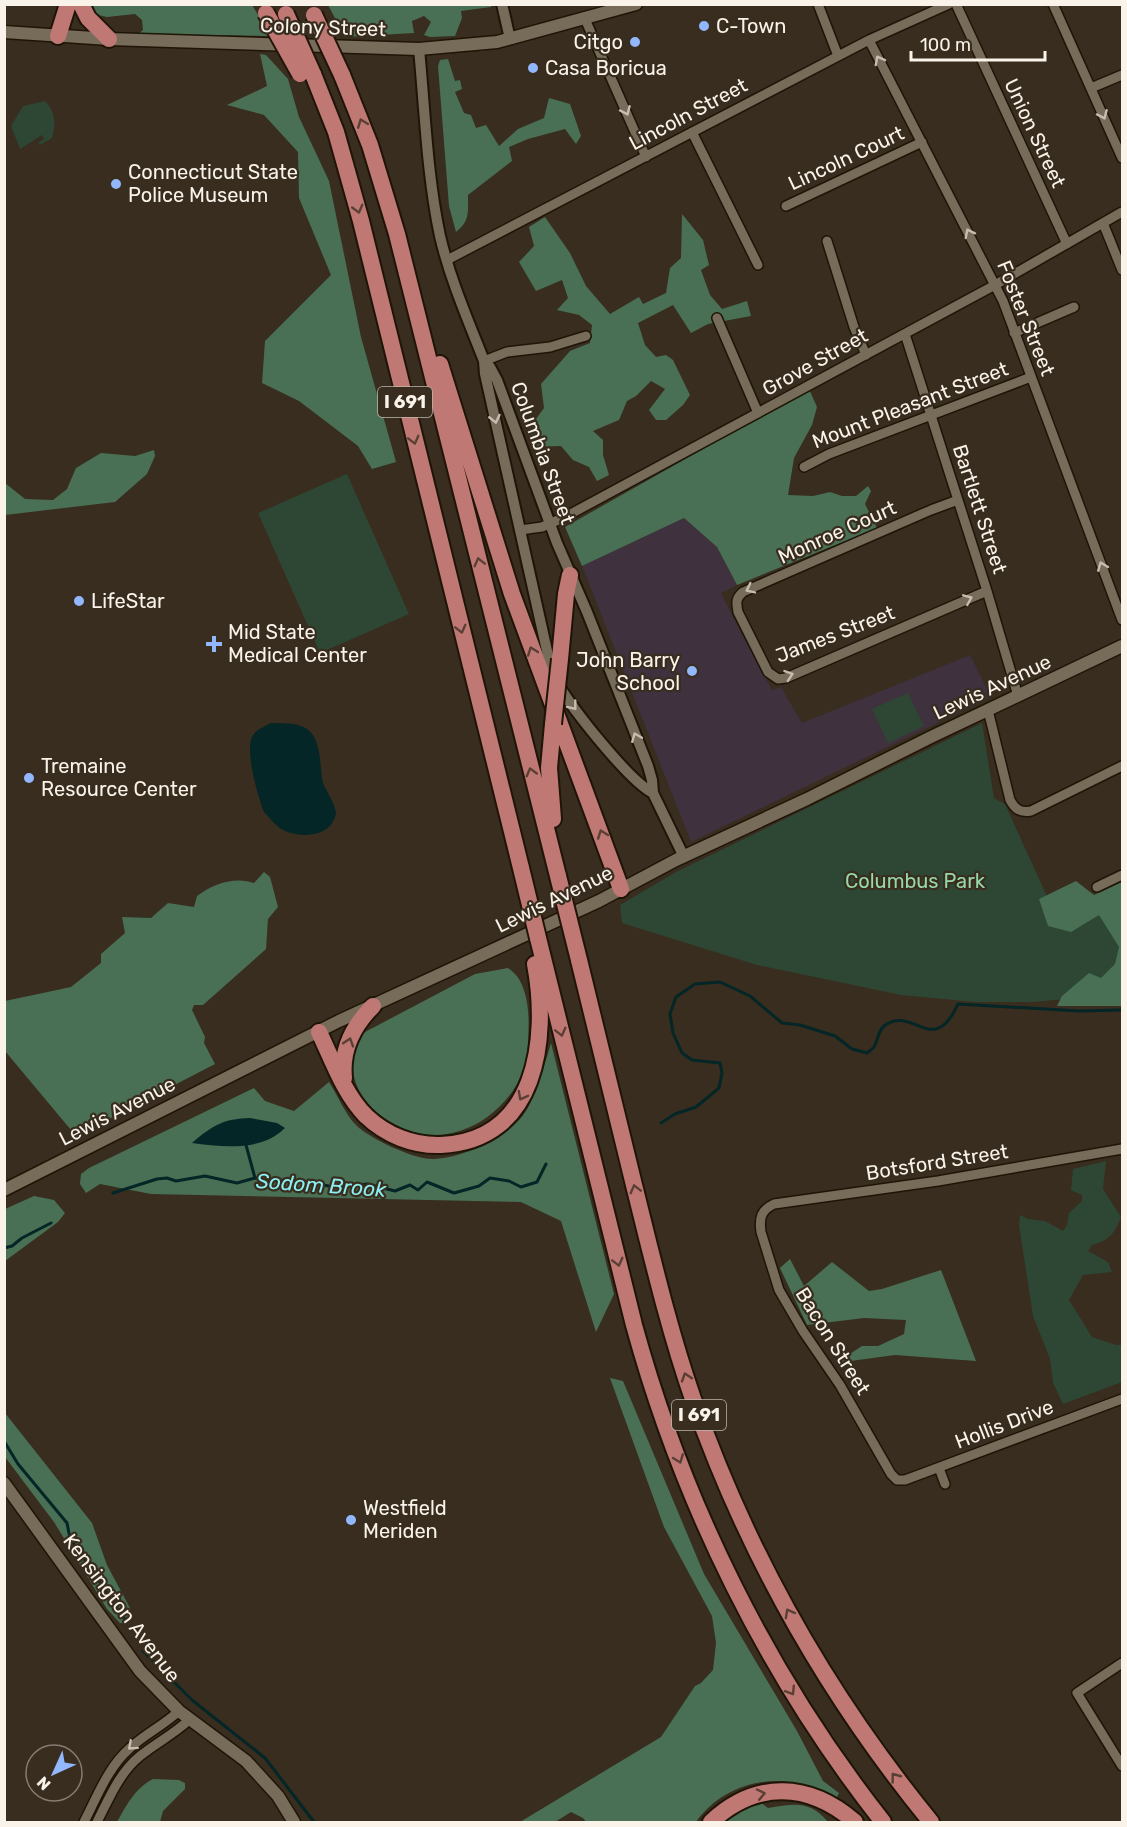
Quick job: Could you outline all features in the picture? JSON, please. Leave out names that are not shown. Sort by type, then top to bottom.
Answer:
[{"type":"highway","points":[[58,36],[68,4]]},
{"type":"highway","points":[[81,4],[88,18],[109,39]]},
{"type":"highway","points":[[263,9],[307,74]]},
{"type":"highway","name":"I 691","points":[[283,9],[307,74],[332,120],[346,167],[538,938],[533,953],[542,977],[639,1343],[682,1466],[719,1554],[767,1649],[824,1742],[883,1822]]},
{"type":"highway","name":"I 691","points":[[312,10],[342,75],[381,179],[558,871],[659,1284],[687,1379],[713,1453],[756,1552],[805,1642],[870,1743],[931,1822]]},
{"type":"highway","points":[[413,300],[428,324],[512,594],[621,889]]},
{"type":"highway","points":[[558,871],[560,855],[549,789],[549,768],[566,594],[570,575]]},
{"type":"highway","points":[[319,1032],[353,1101],[369,1119],[404,1140],[430,1145],[448,1144],[484,1134],[502,1122],[516,1107],[533,1072],[540,1025],[542,977]]},
{"type":"highway","points":[[345,1085],[344,1062],[350,1036],[358,1022],[373,1006]]},
{"type":"highway","points":[[711,1822],[742,1800],[759,1794],[779,1792],[813,1796],[833,1806],[855,1822]]},
{"type":"main road","name":"Colony Street","points":[[4,32],[109,39],[419,49],[480,45],[510,39],[636,4]]},
{"type":"main road","name":"Lewis Avenue","points":[[4,1190],[319,1032],[621,889],[1122,646]]},
{"type":"main road","name":"Kensington Avenue","points":[[4,1483],[140,1671],[179,1712],[246,1761],[278,1796],[294,1822]]},
{"type":"street","points":[[502,4],[510,39]]},
{"type":"street","points":[[818,4],[838,56]]},
{"type":"street","name":"Lincoln Street","points":[[447,260],[869,40],[949,4]]},
{"type":"street","name":"Union Street","points":[[956,4],[1067,244]]},
{"type":"street","points":[[1053,4],[1122,158]]},
{"type":"street","points":[[585,19],[646,157]]},
{"type":"street","name":"Foster Street","points":[[869,40],[995,285],[1122,621]]},
{"type":"street","name":"Columbia Street","points":[[419,49],[433,194],[447,260],[484,361],[496,377],[550,524],[648,766],[653,793],[684,857]]},
{"type":"street","points":[[1091,88],[1122,75]]},
{"type":"street","points":[[692,132],[758,265]]},
{"type":"street","name":"Lincoln Court","points":[[786,206],[922,142]]},
{"type":"street","name":"Grove Street","points":[[520,530],[550,524],[995,285],[1122,212]]},
{"type":"street","points":[[1103,223],[1122,270]]},
{"type":"street","points":[[827,241],[854,327],[866,355]]},
{"type":"street","points":[[1014,333],[1074,307]]},
{"type":"street","points":[[717,318],[759,413]]},
{"type":"street","name":"Bartlett Street","points":[[905,334],[1018,696]]},
{"type":"street","points":[[586,336],[550,347],[507,352],[484,361],[485,374],[550,666],[558,684],[577,712],[642,787],[653,793]]},
{"type":"street","name":"Mount Pleasant Street","points":[[804,467],[829,454],[1031,377]]},
{"type":"street","name":"Monroe Court","points":[[736,603],[743,592],[958,500]]},
{"type":"street","name":"James Street","points":[[736,603],[738,612],[768,672],[778,679],[786,678],[987,591]]},
{"type":"street","points":[[988,710],[1010,800],[1018,810],[1031,811],[1122,766]]},
{"type":"street","points":[[1097,887],[1122,874]]},
{"type":"street","name":"Botsford Street","points":[[761,1214],[766,1208],[780,1203],[938,1181],[1122,1149]]},
{"type":"street","name":"Bacon Street","points":[[761,1214],[760,1232],[779,1290],[840,1385],[891,1474],[897,1480]]},
{"type":"street","name":"Hollis Drive","points":[[897,1480],[905,1480],[939,1468],[1122,1399]]},
{"type":"street","points":[[939,1468],[945,1484]]},
{"type":"street","points":[[1122,1663],[1077,1693],[1122,1766]]},
{"type":"street","points":[[84,1822],[118,1760],[141,1738],[179,1712]]},
{"type":"street","points":[[97,1822],[118,1781],[128,1768],[189,1720]]},
{"type":"shaded area","name":"John Barry School","points":[[684,518],[717,547],[737,585],[721,593],[772,690],[781,687],[802,723],[970,655],[991,697],[691,842],[582,566]]},
{"type":"green space","points":[[89,5],[252,5],[271,36],[138,34],[143,30],[142,20],[135,14],[107,17],[94,14]]},
{"type":"green space","points":[[328,5],[491,5],[491,7],[461,11],[462,18],[455,36],[430,37],[424,35],[431,22],[424,16],[412,21],[414,33],[345,37]]},
{"type":"green space","points":[[260,54],[266,55],[288,79],[299,117],[329,181],[361,337],[396,462],[372,469],[358,446],[299,401],[262,383],[265,341],[331,275],[299,198],[298,152],[264,115],[227,105],[267,86]]},
{"type":"green space","points":[[448,59],[455,81],[460,80],[462,89],[455,92],[464,113],[471,115],[476,128],[486,125],[499,146],[518,129],[544,118],[549,98],[570,104],[581,136],[576,144],[565,129],[528,139],[509,147],[512,161],[468,195],[466,220],[456,232],[449,206],[438,66],[440,60]]},
{"type":"green space","points":[[45,101],[54,118],[52,138],[40,145],[38,143],[44,139],[42,135],[20,149],[11,126],[23,106]]},
{"type":"green space","points":[[682,214],[703,240],[709,265],[701,270],[710,295],[722,309],[747,301],[751,316],[708,324],[691,333],[673,305],[638,323],[645,345],[656,357],[666,355],[673,360],[690,395],[683,405],[666,420],[656,420],[649,410],[665,389],[651,381],[636,396],[627,401],[619,420],[593,431],[603,440],[603,455],[609,475],[597,481],[589,467],[573,460],[561,446],[532,447],[528,430],[544,408],[541,384],[570,351],[590,343],[592,325],[579,315],[557,310],[568,298],[562,280],[536,291],[519,262],[534,246],[529,227],[545,217],[570,253],[586,286],[610,314],[639,297],[643,304],[666,293],[670,268],[681,258]]},
{"type":"green space","points":[[809,389],[817,407],[812,425],[794,458],[788,495],[813,496],[830,492],[842,496],[856,496],[868,486],[871,491],[865,504],[877,528],[737,585],[717,547],[684,518],[582,566],[565,527]]},
{"type":"green space","points":[[154,450],[155,456],[147,474],[115,502],[5,515],[5,483],[25,499],[53,500],[67,489],[76,468],[101,453],[135,456]]},
{"type":"green space","points":[[347,474],[409,614],[320,653],[258,513]]},
{"type":"green space","points":[[908,693],[924,726],[888,743],[872,709]]},
{"type":"green space","name":"Columbus Park","points":[[982,723],[994,798],[1005,804],[1055,914],[1122,882],[1122,997],[1099,996],[1033,1002],[975,1002],[901,995],[757,965],[622,923],[620,905],[676,872]]},
{"type":"green space","points":[[264,872],[270,877],[278,907],[268,919],[266,949],[203,1005],[194,1005],[192,1010],[205,1037],[204,1043],[215,1064],[76,1136],[5,1051],[5,1001],[71,987],[101,963],[101,954],[125,933],[122,917],[151,918],[168,903],[194,907],[197,896],[210,888],[224,882],[239,880],[254,883]]},
{"type":"green space","points":[[1076,881],[1094,895],[1122,882],[1122,1006],[1057,1006],[1062,996],[1089,973],[1101,978],[1115,964],[1119,947],[1099,915],[1071,932],[1048,926],[1039,899]]},
{"type":"green space","points":[[508,968],[519,979],[526,996],[529,1019],[528,1043],[526,1062],[520,1078],[499,1107],[488,1117],[468,1128],[454,1133],[431,1135],[397,1126],[382,1117],[369,1105],[360,1092],[354,1076],[353,1059],[357,1041],[365,1032],[475,974]]},
{"type":"green space","points":[[551,1043],[614,1294],[596,1332],[561,1221],[521,1202],[151,1194],[100,1184],[86,1193],[80,1184],[81,1174],[89,1168],[254,1088],[265,1101],[294,1111],[329,1082],[352,1121],[371,1136],[393,1148],[416,1156],[434,1159],[457,1155],[491,1141],[520,1119],[534,1094]]},
{"type":"green space","points":[[1106,1161],[1103,1189],[1121,1217],[1111,1236],[1092,1245],[1088,1251],[1108,1262],[1112,1272],[1083,1275],[1069,1300],[1092,1337],[1122,1345],[1122,1382],[1063,1404],[1053,1383],[1050,1359],[1033,1316],[1019,1225],[1020,1215],[1028,1219],[1045,1221],[1063,1231],[1067,1225],[1069,1213],[1082,1201],[1082,1195],[1071,1190],[1073,1169]]},
{"type":"green space","points":[[34,1196],[54,1200],[65,1213],[58,1222],[5,1261],[5,1209]]},
{"type":"green space","points":[[790,1259],[804,1286],[832,1262],[869,1291],[941,1270],[976,1361],[895,1355],[836,1363],[862,1346],[878,1346],[904,1334],[906,1320],[864,1318],[807,1325],[780,1268]]},
{"type":"green space","points":[[610,1378],[623,1381],[704,1574],[797,1731],[823,1781],[839,1793],[836,1799],[805,1785],[771,1781],[742,1787],[729,1793],[706,1810],[696,1822],[586,1822],[571,1812],[555,1822],[520,1822],[661,1737],[695,1686],[713,1670],[716,1643],[712,1616],[664,1527]]},
{"type":"green space","points":[[5,1413],[92,1523],[107,1565],[130,1608],[128,1624],[120,1623],[107,1609],[54,1522],[5,1457]]},
{"type":"green space","points":[[153,1779],[179,1780],[185,1783],[185,1789],[163,1811],[160,1822],[117,1822],[136,1792]]},
{"type":"green space","points":[[760,1802],[768,1808],[794,1805],[808,1807],[828,1822],[726,1822],[728,1818]]},
{"type":"water","points":[[271,723],[300,725],[306,728],[315,739],[323,783],[336,813],[333,821],[322,832],[305,835],[288,832],[281,829],[264,812],[253,774],[250,744],[252,737],[260,728]]},
{"type":"water","points":[[250,1118],[277,1123],[285,1128],[265,1141],[241,1146],[192,1143],[219,1124]]},
{"type":"waterway","name":"Sodom Brook","points":[[661,1123],[675,1114],[696,1107],[719,1088],[722,1073],[720,1063],[692,1060],[682,1053],[673,1033],[670,1014],[676,997],[695,984],[720,982],[750,996],[782,1023],[800,1025],[835,1036],[852,1049],[867,1053],[874,1047],[880,1030],[884,1026],[894,1021],[904,1021],[931,1029],[940,1028],[949,1020],[958,1004],[1079,1011],[1122,1010]]},
{"type":"waterway","points":[[246,1145],[255,1178]]},
{"type":"waterway","name":"Sodom Brook","points":[[113,1193],[157,1179],[167,1178],[176,1181],[205,1176],[237,1183],[255,1178],[268,1181],[288,1180],[314,1183],[338,1188],[367,1184],[395,1191],[410,1185],[418,1190],[427,1182],[454,1193],[479,1186],[490,1178],[509,1181],[521,1187],[537,1182],[546,1164]]},
{"type":"waterway","name":"Sodom Brook","points":[[4,1248],[12,1246],[22,1238],[51,1223]]},
{"type":"waterway","points":[[4,1441],[18,1464],[67,1523],[70,1538],[124,1618]]},
{"type":"waterway","points":[[143,1651],[192,1700],[265,1758],[314,1822]]},
{"type":"place","name":"C-Town","points":[[704,26]]},
{"type":"place","name":"Citgo","points":[[635,42]]},
{"type":"place","name":"Casa Boricua","points":[[533,68]]},
{"type":"place","name":"Connecticut State Police Museum","points":[[116,184]]},
{"type":"place","name":"LifeStar","points":[[79,601]]},
{"type":"place","name":"Mid State Medical Center","points":[[214,644]]},
{"type":"place","name":"John Barry School","points":[[692,671]]},
{"type":"place","name":"Tremaine Resource Center","points":[[29,778]]},
{"type":"place","name":"Westfield Meriden","points":[[351,1520]]}]
